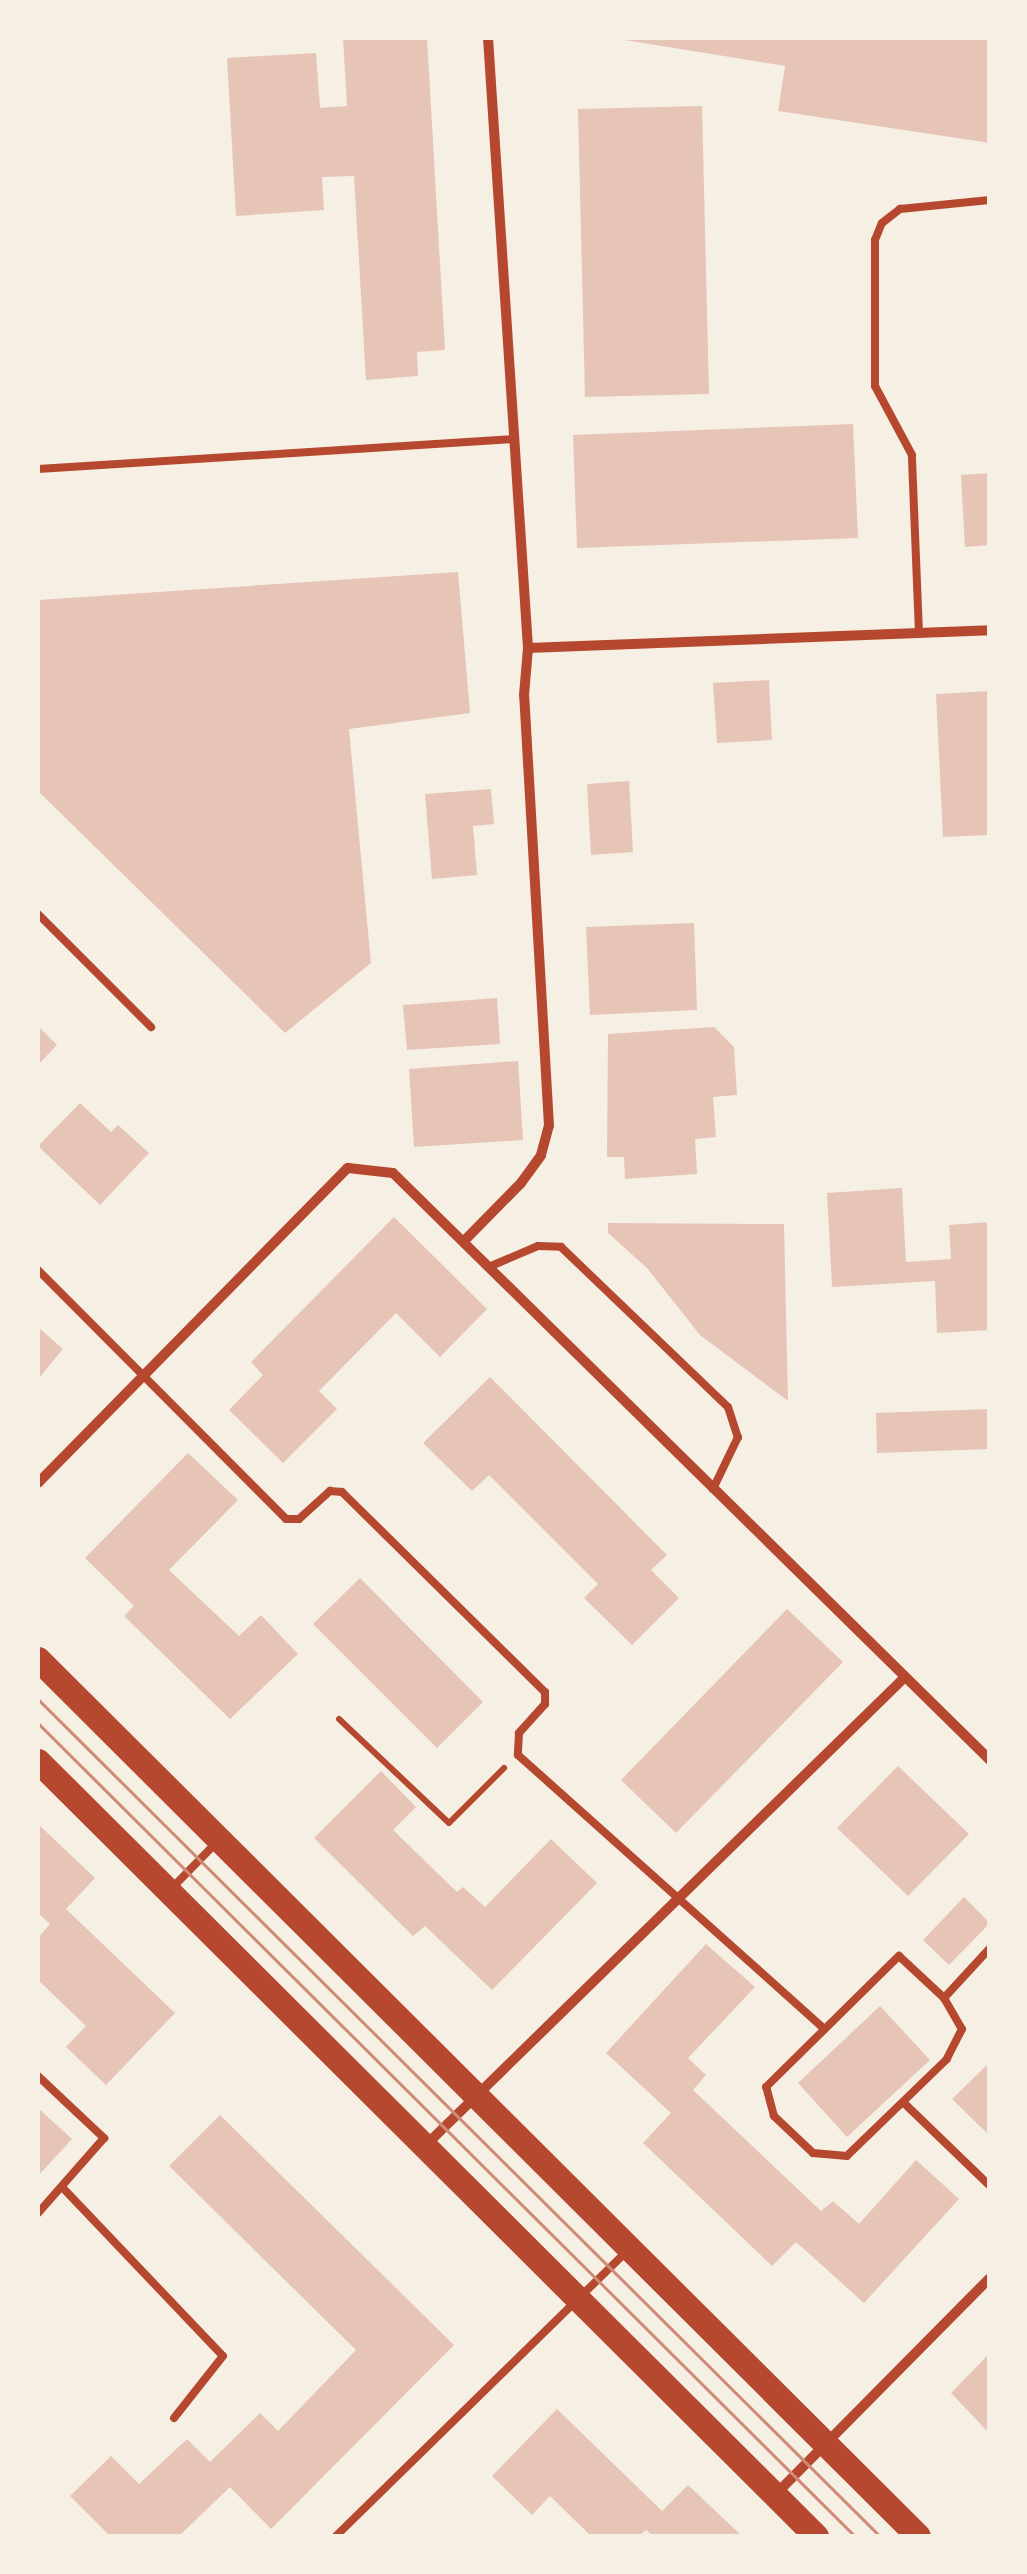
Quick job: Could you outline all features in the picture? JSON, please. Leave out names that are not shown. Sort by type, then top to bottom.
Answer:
[{"type":"main road","points":[[38,1659],[918,2536]]},
{"type":"main road","points":[[38,1761],[576,2302],[816,2536]]},
{"type":"street","points":[[466,1240],[521,1184],[541,1155],[549,1126],[524,695],[528,648],[488,38]]},
{"type":"street","points":[[528,648],[990,630]]},
{"type":"street","points":[[38,1483],[348,1168],[394,1173],[466,1240],[902,1680],[990,1760]]},
{"type":"street","points":[[424,2146],[902,1680]]},
{"type":"street","points":[[775,2495],[990,2278]]},
{"type":"lane","points":[[919,633],[912,455],[875,386],[875,240],[882,223],[900,209],[990,200]]},
{"type":"lane","points":[[38,470],[514,439]]},
{"type":"lane","points":[[38,914],[151,1027]]},
{"type":"lane","points":[[491,1266],[538,1246],[561,1248],[728,1407],[738,1437],[713,1489]]},
{"type":"lane","points":[[38,1270],[286,1519],[300,1519],[330,1491],[342,1492],[545,1692],[546,1704],[519,1733],[518,1754],[824,2029]]},
{"type":"lane","points":[[170,1890],[221,1838]]},
{"type":"lane","points":[[944,1998],[990,1948]]},
{"type":"lane","points":[[899,1956],[944,1998],[962,2029],[947,2059],[905,2104],[847,2156],[812,2152],[774,2116],[766,2086],[824,2029],[899,1956]]},
{"type":"lane","points":[[38,2076],[104,2138],[38,2213]]},
{"type":"lane","points":[[905,2104],[990,2186]]},
{"type":"lane","points":[[62,2187],[223,2356],[174,2418]]},
{"type":"lane","points":[[336,2536],[628,2250]]},
{"type":"path","points":[[339,1718],[449,1822],[518,1754]]},
{"type":"building","points":[[343,38],[427,38],[445,350],[417,352],[418,376],[366,380],[354,176],[322,177],[324,210],[236,216],[227,58],[316,53],[320,108],[347,106]]},
{"type":"building","points":[[612,38],[990,38],[990,143],[778,111],[785,66]]},
{"type":"building","points":[[702,106],[709,394],[585,397],[578,109]]},
{"type":"building","points":[[853,424],[858,538],[577,548],[573,435]]},
{"type":"building","points":[[990,473],[990,545],[965,547],[961,475]]},
{"type":"building","points":[[458,572],[470,713],[349,729],[371,963],[285,1033],[38,791],[38,600]]},
{"type":"building","points":[[769,680],[772,740],[717,743],[713,683]]},
{"type":"building","points":[[990,691],[990,835],[943,837],[936,694]]},
{"type":"building","points":[[629,781],[633,852],[591,855],[587,784]]},
{"type":"building","points":[[491,789],[494,824],[473,826],[477,875],[432,879],[425,794]]},
{"type":"building","points":[[694,923],[697,1010],[590,1015],[586,927]]},
{"type":"building","points":[[497,998],[500,1044],[407,1050],[403,1005]]},
{"type":"building","points":[[38,1026],[57,1045],[38,1065]]},
{"type":"building","points":[[714,1027],[734,1047],[737,1095],[713,1097],[716,1137],[695,1139],[697,1174],[625,1179],[624,1157],[607,1157],[608,1034]]},
{"type":"building","points":[[518,1061],[523,1140],[414,1147],[409,1069]]},
{"type":"building","points":[[80,1103],[111,1132],[118,1125],[149,1153],[100,1205],[38,1146]]},
{"type":"building","points":[[902,1188],[906,1262],[951,1259],[949,1225],[990,1222],[990,1330],[937,1333],[935,1281],[832,1287],[827,1193]]},
{"type":"building","points":[[394,1217],[487,1309],[440,1357],[396,1313],[319,1391],[337,1409],[283,1463],[229,1410],[263,1375],[251,1362]]},
{"type":"building","points":[[608,1223],[784,1224],[788,1401],[700,1335],[647,1268],[608,1233]]},
{"type":"building","points":[[38,1327],[63,1349],[38,1379]]},
{"type":"building","points":[[490,1377],[667,1555],[651,1570],[679,1598],[632,1645],[584,1598],[598,1584],[489,1475],[472,1491],[423,1443]]},
{"type":"building","points":[[990,1409],[990,1449],[877,1453],[876,1413]]},
{"type":"building","points":[[188,1453],[238,1500],[169,1570],[239,1636],[261,1615],[298,1654],[230,1719],[124,1616],[134,1606],[85,1558]]},
{"type":"building","points":[[360,1578],[483,1702],[437,1748],[313,1624]]},
{"type":"building","points":[[787,1609],[843,1662],[676,1833],[621,1780]]},
{"type":"building","points":[[898,1766],[969,1834],[908,1896],[837,1828]]},
{"type":"building","points":[[381,1771],[416,1807],[393,1830],[457,1892],[463,1887],[485,1907],[551,1839],[597,1883],[492,1990],[425,1926],[413,1936],[314,1838]]},
{"type":"building","points":[[38,1824],[95,1878],[66,1909],[175,2013],[106,2085],[66,2047],[86,2026],[38,1980],[38,1938],[50,1924],[38,1913]]},
{"type":"building","points":[[964,1897],[990,1923],[949,1965],[923,1940]]},
{"type":"building","points":[[706,1944],[755,1987],[688,2058],[706,2075],[693,2090],[821,2211],[833,2201],[859,2224],[916,2160],[959,2199],[864,2303],[796,2242],[772,2266],[643,2143],[671,2113],[606,2053]]},
{"type":"building","points":[[880,2006],[930,2060],[847,2137],[798,2083]]},
{"type":"building","points":[[990,2062],[990,2136],[952,2099]]},
{"type":"building","points":[[38,2108],[72,2139],[38,2176]]},
{"type":"building","points":[[220,2115],[454,2345],[271,2529],[230,2487],[179,2536],[110,2536],[70,2496],[111,2456],[139,2484],[187,2439],[210,2462],[260,2413],[278,2431],[356,2350],[169,2166]]},
{"type":"building","points":[[990,2353],[990,2434],[951,2393]]},
{"type":"building","points":[[557,2409],[662,2511],[688,2485],[742,2536],[653,2536],[646,2530],[639,2536],[591,2536],[550,2496],[532,2515],[492,2476]]},
{"type":"tram line","points":[[38,1699],[880,2536]]},
{"type":"tram line","points":[[38,1723],[855,2536]]}]
